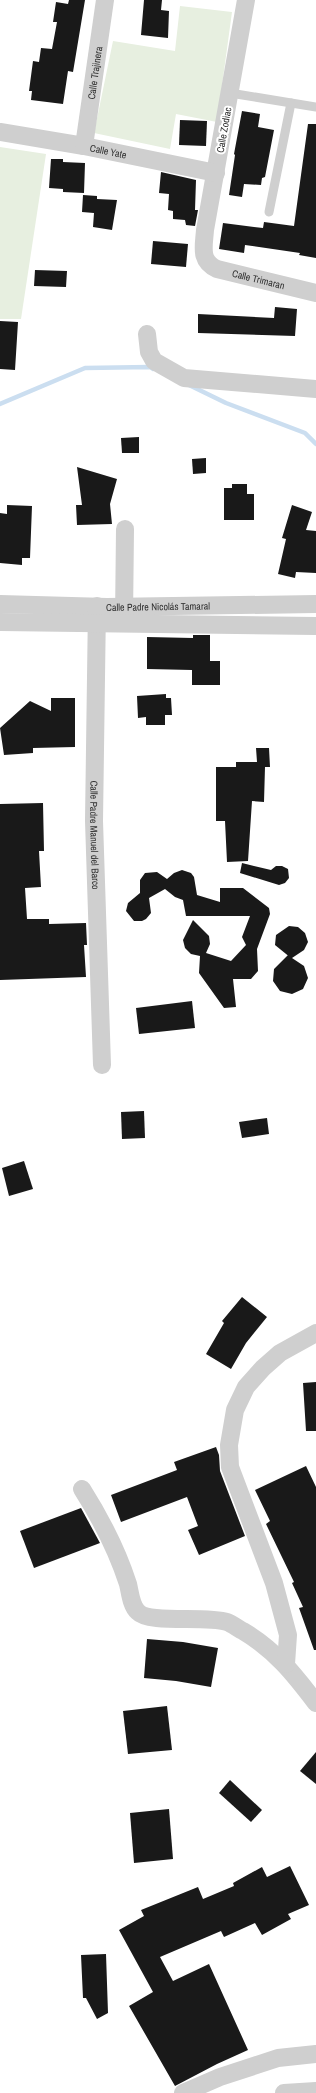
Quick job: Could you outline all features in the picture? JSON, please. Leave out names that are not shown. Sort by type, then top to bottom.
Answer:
[{"type":"street","name":"Calle Trajinera","points":[[84,146],[105,0]]},
{"type":"street","name":"Calle Zodiac","points":[[205,260],[203,253],[205,230],[246,0]]},
{"type":"street","name":"Calle Yate","points":[[0,132],[84,146],[216,172]]},
{"type":"street","name":"Calle Trimaran","points":[[205,260],[209,265],[217,268],[316,293]]},
{"type":"street","points":[[147,334],[148,352],[154,360],[184,378],[316,389]]},
{"type":"street","points":[[124,615],[125,530]]},
{"type":"street","name":"Calle Padre Nicolás Tamaral","points":[[0,604],[97,615]]},
{"type":"street","name":"Calle Padre Nicolás Tamaral","points":[[124,615],[316,604]]},
{"type":"street","name":"Calle Padre Nicolás Tamaral","points":[[0,622],[97,615],[124,615],[316,626]]},
{"type":"street","name":"Calle Padre Manuel del Barco","points":[[97,615],[94,820],[102,1064]]},
{"type":"street","points":[[286,1664],[288,1634],[274,1583],[230,1467],[229,1444],[235,1410],[246,1387],[280,1353],[316,1333]]},
{"type":"street","points":[[82,1489],[102,1522],[122,1566],[134,1605],[139,1613],[150,1617],[200,1618],[227,1622],[258,1640],[286,1664],[316,1703]]},
{"type":"street","points":[[183,2093],[220,2077],[278,2058],[316,2054]]},
{"type":"street","points":[[284,2093],[316,2091]]},
{"type":"lane","points":[[230,93],[316,107]]},
{"type":"lane","points":[[269,212],[291,103]]},
{"type":"green space","points":[[180,6],[232,12],[217,122],[176,114],[170,149],[94,133],[113,41],[175,51]]},
{"type":"green space","points":[[0,147],[46,154],[21,319],[0,319]]},
{"type":"building","points":[[69,0],[85,0],[73,72],[68,71],[63,104],[31,100],[32,91],[29,91],[33,61],[39,62],[41,48],[52,49],[57,22],[53,22],[56,2],[68,4]]},
{"type":"building","points":[[144,0],[162,0],[161,10],[169,11],[168,38],[141,35]]},
{"type":"building","points":[[242,111],[260,114],[258,127],[274,130],[265,177],[262,178],[261,185],[244,184],[242,197],[229,195],[234,154]]},
{"type":"building","points":[[180,120],[207,121],[206,146],[179,145]]},
{"type":"building","points":[[308,124],[316,124],[316,258],[299,255],[300,253],[245,245],[244,253],[219,249],[223,223],[263,228],[264,222],[294,226]]},
{"type":"building","points":[[51,159],[63,159],[63,162],[85,163],[84,193],[63,192],[63,189],[49,188]]},
{"type":"building","points":[[161,172],[196,180],[195,210],[198,210],[195,226],[186,225],[185,220],[173,219],[173,211],[168,210],[169,194],[159,193]]},
{"type":"building","points":[[83,195],[97,196],[97,199],[117,200],[112,230],[93,227],[94,213],[82,212]]},
{"type":"building","points":[[153,241],[188,244],[186,267],[151,264]]},
{"type":"building","points":[[35,270],[67,271],[66,287],[34,286]]},
{"type":"building","points":[[275,307],[297,309],[295,336],[198,333],[198,314],[274,318]]},
{"type":"building","points":[[0,321],[18,322],[15,370],[0,369]]},
{"type":"building","points":[[139,437],[139,453],[122,453],[121,438]]},
{"type":"building","points":[[206,458],[206,473],[193,474],[192,459]]},
{"type":"building","points":[[77,467],[117,479],[110,504],[112,524],[77,525],[76,505],[82,505]]},
{"type":"building","points":[[232,484],[247,484],[247,494],[254,494],[254,520],[224,520],[224,488],[232,488]]},
{"type":"building","points":[[7,505],[32,506],[30,558],[22,558],[22,565],[0,563],[0,513],[7,514]]},
{"type":"building","points":[[292,505],[312,512],[306,530],[316,531],[316,573],[296,572],[295,578],[278,574],[286,539],[282,538]]},
{"type":"building","points":[[193,635],[210,635],[210,661],[220,661],[220,685],[192,685],[192,670],[147,669],[147,637],[193,638]]},
{"type":"building","points":[[166,694],[166,698],[171,698],[172,715],[165,715],[165,725],[146,725],[146,717],[138,718],[137,696]]},
{"type":"building","points":[[51,698],[75,698],[75,747],[33,748],[33,753],[4,755],[0,728],[30,701],[51,711]]},
{"type":"building","points":[[256,748],[269,748],[270,767],[265,767],[264,802],[252,801],[248,861],[227,862],[225,821],[216,821],[216,767],[236,767],[236,762],[257,762]]},
{"type":"building","points":[[43,803],[44,851],[39,851],[41,887],[25,888],[27,919],[49,919],[49,924],[86,923],[87,945],[84,945],[86,977],[0,980],[0,804]]},
{"type":"building","points":[[242,863],[271,870],[276,866],[282,866],[288,869],[289,878],[285,883],[279,885],[240,873]]},
{"type":"building","points":[[182,870],[191,873],[194,877],[197,895],[220,902],[220,888],[243,888],[269,908],[270,914],[257,949],[258,971],[251,979],[233,979],[236,1007],[224,1008],[199,973],[200,956],[191,954],[185,948],[183,940],[193,920],[209,936],[210,944],[206,953],[231,961],[246,945],[242,937],[250,916],[186,916],[183,900],[175,897],[165,889],[149,898],[151,913],[146,919],[142,921],[134,921],[126,911],[128,903],[140,893],[140,880],[145,873],[157,872],[167,879],[174,873]]},
{"type":"building","points":[[289,926],[298,927],[305,933],[308,942],[304,950],[292,958],[304,966],[308,978],[303,989],[292,994],[280,991],[273,981],[274,969],[288,955],[275,945],[276,935]]},
{"type":"building","points":[[192,1001],[195,1028],[139,1034],[136,1008]]},
{"type":"building","points":[[144,1111],[145,1138],[122,1139],[121,1112]]},
{"type":"building","points":[[267,1118],[269,1134],[242,1138],[239,1122]]},
{"type":"building","points":[[24,1161],[33,1189],[9,1196],[2,1168]]},
{"type":"building","points":[[242,1297],[267,1317],[246,1343],[231,1369],[206,1354],[224,1323],[222,1321]]},
{"type":"building","points":[[316,1382],[316,1431],[306,1431],[303,1383]]},
{"type":"building","points":[[216,1447],[219,1455],[220,1471],[245,1536],[199,1555],[188,1530],[198,1526],[187,1497],[121,1522],[111,1495],[177,1470],[174,1462]]},
{"type":"building","points":[[306,1466],[316,1487],[316,1650],[314,1650],[299,1608],[303,1607],[292,1583],[294,1582],[266,1524],[270,1521],[255,1490]]},
{"type":"building","points":[[81,1508],[100,1543],[34,1568],[20,1531]]},
{"type":"building","points":[[147,1639],[183,1642],[218,1648],[211,1687],[176,1681],[144,1678]]},
{"type":"building","points":[[167,1706],[172,1750],[128,1754],[123,1711]]},
{"type":"building","points":[[316,1752],[316,1784],[300,1771]]},
{"type":"building","points":[[230,1780],[262,1810],[251,1822],[219,1793]]},
{"type":"building","points":[[169,1809],[173,1859],[134,1863],[130,1813]]},
{"type":"building","points":[[290,1866],[309,1905],[288,1914],[291,1919],[262,1935],[255,1923],[224,1937],[221,1931],[160,1957],[173,1981],[209,1964],[248,2050],[175,2086],[129,2006],[153,1992],[119,1930],[144,1916],[141,1910],[198,1887],[203,1899],[234,1886],[233,1883],[262,1867],[267,1877]]},
{"type":"building","points":[[106,1954],[108,2013],[97,2019],[86,1998],[83,1998],[81,1955]]},
{"type":"waterway","points":[[0,404],[85,368],[150,367],[153,369]]},
{"type":"waterway","points":[[189,385],[226,403],[305,433],[316,444]]}]
